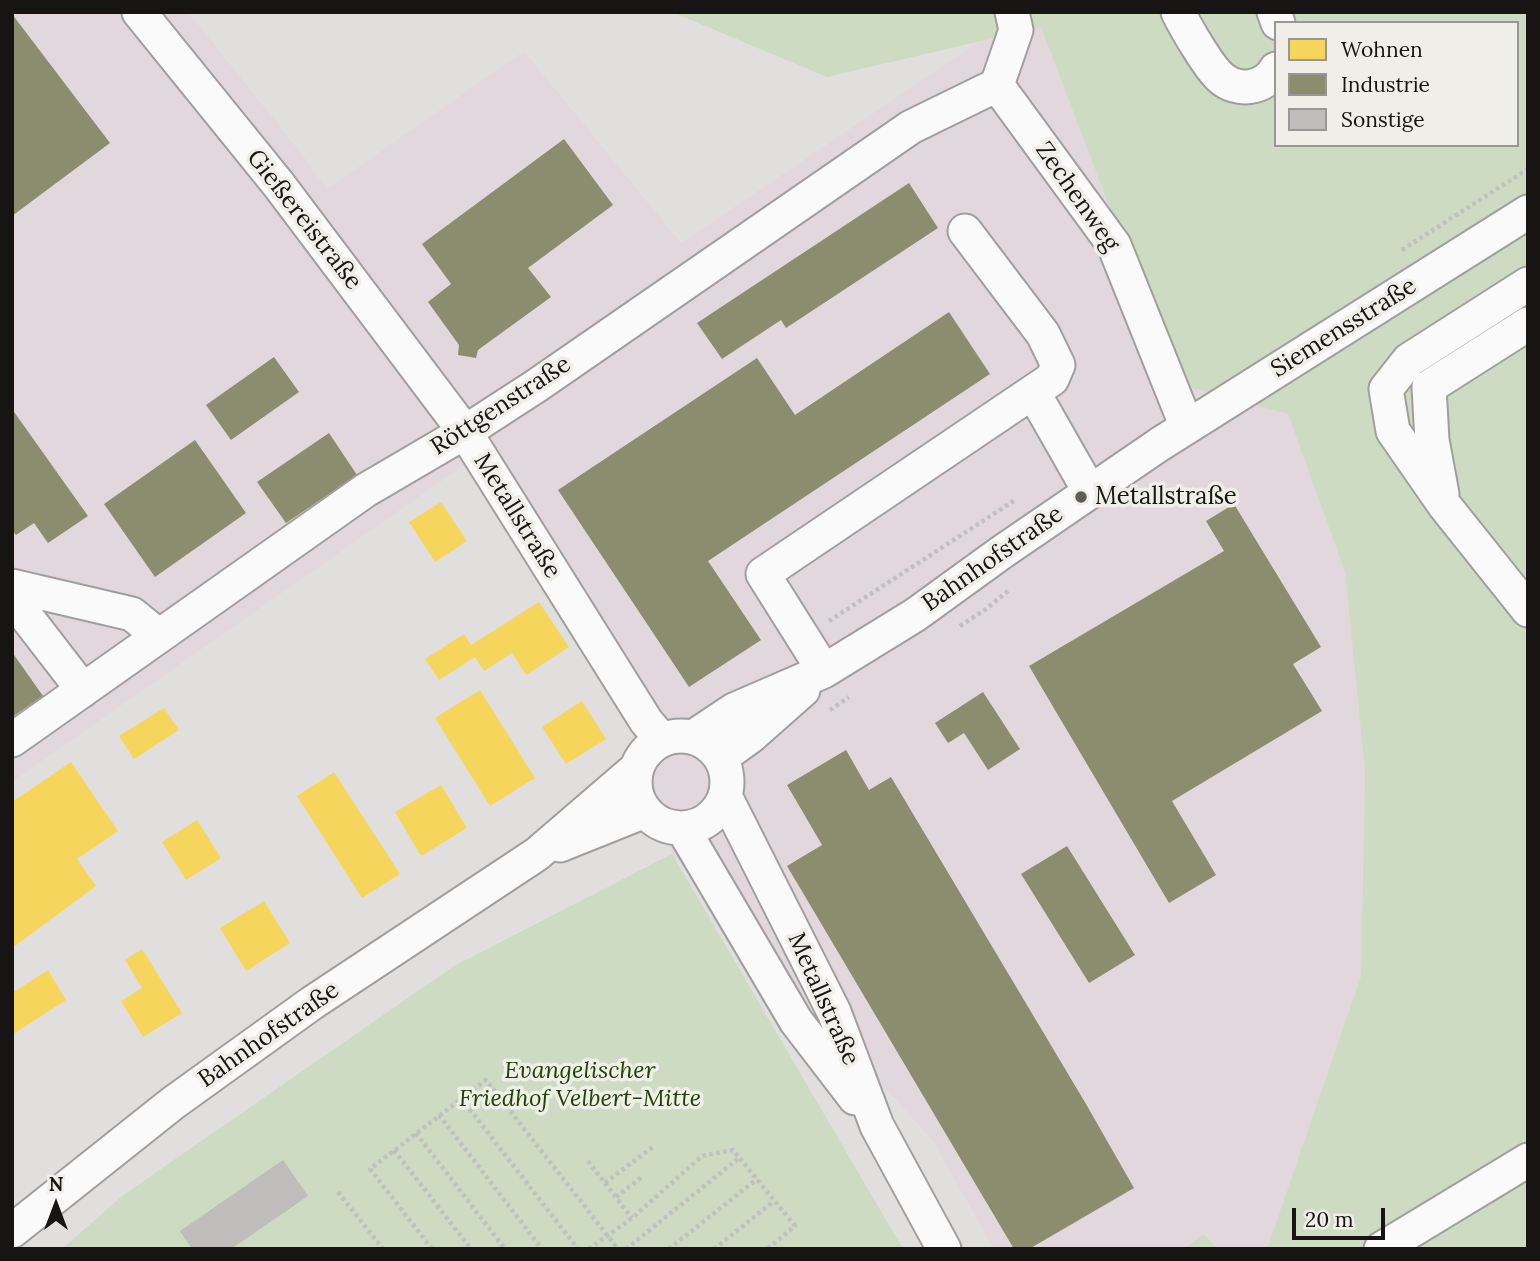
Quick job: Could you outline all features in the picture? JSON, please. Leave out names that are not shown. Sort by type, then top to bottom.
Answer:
[{"type":"street","name":"Gießereistraße","points":[[139,12],[279,185],[465,432]]},
{"type":"street","points":[[997,85],[1016,30],[1012,12]]},
{"type":"street","points":[[1178,12],[1220,78],[1240,86],[1259,86],[1274,72]]},
{"type":"street","name":"Röttgenstraße","points":[[12,740],[366,490],[465,432],[911,127],[997,85]]},
{"type":"street","name":"Zechenweg","points":[[997,85],[1114,246],[1174,435]]},
{"type":"street","name":"Siemensstraße","points":[[1174,435],[1528,212]]},
{"type":"street","points":[[824,671],[763,574],[1034,392],[1052,379],[1058,365],[1043,334],[965,231]]},
{"type":"street","points":[[1528,284],[1409,360],[1386,389],[1393,431],[1445,506],[1528,610]]},
{"type":"street","points":[[1445,506],[1432,440],[1429,387],[1528,324]]},
{"type":"street","points":[[1034,392],[1090,492]]},
{"type":"street","name":"Metallstraße","points":[[465,432],[646,721],[662,739]]},
{"type":"street","name":"Bahnhofstraße","points":[[695,736],[734,710],[824,671],[915,615],[1174,435]]},
{"type":"street","points":[[12,586],[132,614],[159,636]]},
{"type":"street","points":[[12,598],[83,690]]},
{"type":"street","name":"Bahnhofstraße","points":[[722,757],[751,736],[824,671]]},
{"type":"street","points":[[695,736],[714,747],[722,757],[728,772],[726,798],[708,821],[683,829],[661,824],[645,811],[635,789],[637,768],[642,757],[662,739],[695,736]]},
{"type":"street","name":"Bahnhofstraße","points":[[12,1231],[173,1103],[302,1011],[537,854],[637,768]]},
{"type":"street","name":"Metallstraße","points":[[726,798],[834,1012],[877,1126],[944,1249]]},
{"type":"street","name":"Bahnhofstraße","points":[[537,854],[645,811]]},
{"type":"street","name":"Metallstraße","points":[[683,829],[796,1021],[877,1126]]},
{"type":"street","points":[[1381,1249],[1528,1160]]},
{"type":"path","points":[[820,627],[1019,498]]},
{"type":"path","points":[[951,631],[986,609],[1016,584]]},
{"type":"path","points":[[819,717],[852,695]]},
{"type":"path","points":[[432,1249],[370,1169],[486,1080],[618,1249]]},
{"type":"path","points":[[461,1098],[578,1249]]},
{"type":"path","points":[[439,1115],[542,1249]]},
{"type":"path","points":[[416,1133],[505,1249]]},
{"type":"path","points":[[605,1183],[654,1146]]},
{"type":"path","points":[[394,1150],[471,1249]]},
{"type":"path","points":[[589,1249],[632,1217],[702,1156],[733,1150],[795,1226],[767,1249]]},
{"type":"path","points":[[626,1249],[739,1158]]},
{"type":"path","points":[[588,1161],[632,1217]]},
{"type":"path","points":[[617,1197],[642,1177]]},
{"type":"path","points":[[669,1249],[757,1179]]},
{"type":"path","points":[[338,1192],[383,1249]]},
{"type":"path","points":[[714,1249],[774,1201]]},
{"type":"shaded area","points":[[12,12],[188,12],[327,189],[524,51],[681,243],[980,41],[1041,26],[1177,384],[1288,414],[1345,572],[1365,772],[1361,976],[1267,1249],[1218,1249],[1204,1234],[1183,1249],[994,1249],[932,1140],[672,854],[617,685],[470,461],[12,782]]},
{"type":"green space","points":[[672,12],[1528,12],[1528,1249],[1267,1249],[1361,976],[1365,772],[1345,572],[1288,414],[1177,384],[1041,27],[827,77]]},
{"type":"green space","name":"Evangelischer Friedhof Velbert-Mitte","points":[[672,854],[903,1249],[62,1249],[122,1196],[454,966]]},
{"type":"green space","points":[[1204,1234],[1218,1249],[1183,1249]]},
{"type":"building: Wohnen","points":[[441,502],[467,541],[435,562],[409,522]]},
{"type":"building: Wohnen","points":[[539,602],[569,647],[526,675],[512,653],[484,671],[475,657],[439,680],[425,659],[464,634],[471,645]]},
{"type":"building: Wohnen","points":[[480,690],[535,778],[490,806],[435,718]]},
{"type":"building: Wohnen","points":[[582,701],[606,739],[566,764],[542,727]]},
{"type":"building: Wohnen","points":[[164,708],[179,730],[134,759],[119,736]]},
{"type":"building: Wohnen","points":[[71,762],[118,831],[77,859],[96,886],[12,948],[12,802]]},
{"type":"building: Wohnen","points":[[334,772],[400,874],[362,898],[297,796]]},
{"type":"building: Wohnen","points":[[441,785],[467,828],[421,856],[395,812]]},
{"type":"building: Wohnen","points":[[197,820],[221,858],[186,880],[162,842]]},
{"type":"building: Wohnen","points":[[264,901],[290,943],[246,971],[220,928]]},
{"type":"building: Wohnen","points":[[142,949],[182,1013],[143,1037],[121,1001],[142,988],[125,960]]},
{"type":"building: Wohnen","points":[[48,970],[66,1000],[15,1033],[12,1029],[12,993]]},
{"type":"building: Industrie","points":[[12,14],[110,143],[12,216]]},
{"type":"building: Industrie","points":[[564,139],[613,205],[528,268],[551,297],[478,350],[476,358],[458,355],[459,345],[428,302],[451,284],[422,244]]},
{"type":"building: Industrie","points":[[909,183],[938,228],[786,328],[781,320],[722,359],[697,323]]},
{"type":"building: Industrie","points":[[949,312],[990,374],[708,561],[761,640],[689,687],[558,490],[757,358],[795,415]]},
{"type":"building: Industrie","points":[[274,357],[299,392],[231,440],[206,405]]},
{"type":"building: Industrie","points":[[12,409],[88,516],[48,543],[34,523],[16,535],[12,530]]},
{"type":"building: Industrie","points":[[329,433],[357,475],[286,523],[257,482]]},
{"type":"building: Industrie","points":[[195,440],[246,513],[155,577],[104,504]]},
{"type":"building: Industrie","points":[[1234,504],[1321,647],[1293,664],[1322,711],[1172,801],[1216,875],[1169,903],[1029,666],[1224,551],[1206,521]]},
{"type":"building: Industrie","points":[[12,652],[43,696],[12,717]]},
{"type":"building: Industrie","points":[[983,692],[1020,749],[988,770],[964,733],[948,743],[935,723]]},
{"type":"building: Industrie","points":[[846,750],[869,790],[891,777],[1134,1188],[1029,1249],[1014,1249],[787,866],[822,845],[787,785]]},
{"type":"building: Industrie","points":[[1067,846],[1135,955],[1089,983],[1021,874]]},
{"type":"building: Sonstige","points":[[283,1160],[308,1196],[231,1249],[192,1249],[180,1231]]},
{"type":"place","name":"Metallstraße","points":[[1081,497]]}]
